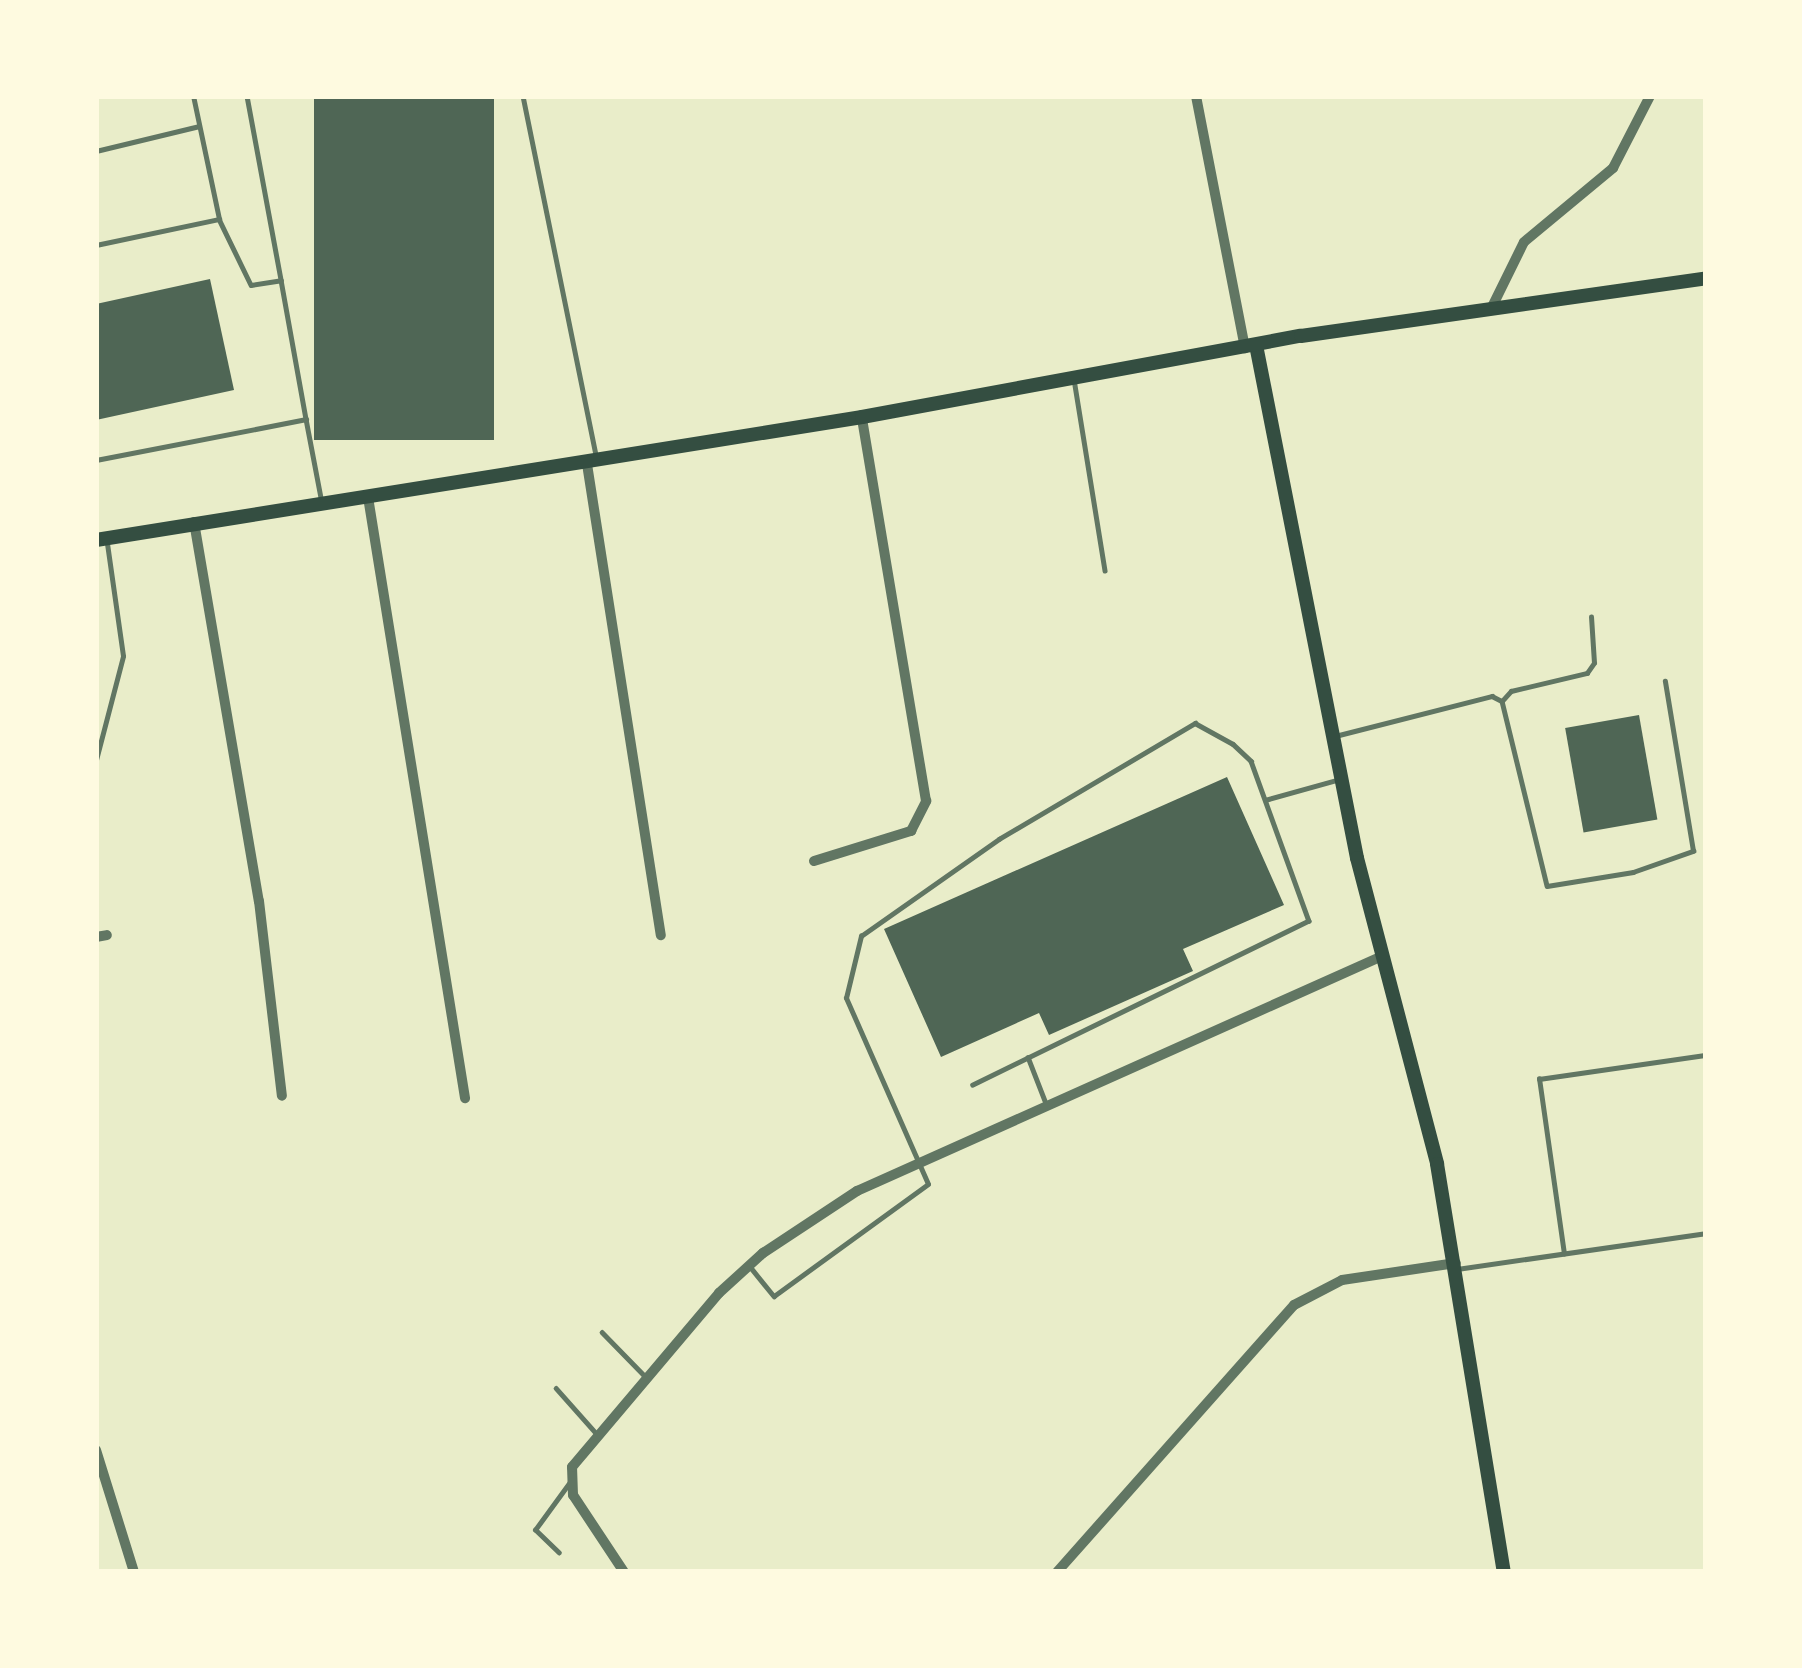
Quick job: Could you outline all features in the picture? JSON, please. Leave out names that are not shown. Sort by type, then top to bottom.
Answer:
[{"type":"main road","points":[[101,539],[592,463],[1492,307],[1706,278]]},
{"type":"main road","points":[[1251,347],[1380,958],[1429,1128],[1456,1266],[1504,1572]]},
{"type":"street","points":[[1196,96],[1251,347]]},
{"type":"street","points":[[1492,307],[1524,242],[1613,168],[1650,96]]},
{"type":"street","points":[[814,861],[910,831],[926,801],[862,417]]},
{"type":"street","points":[[592,463],[661,935]]},
{"type":"street","points":[[368,497],[465,1098]]},
{"type":"street","points":[[194,522],[259,901],[282,1096]]},
{"type":"street","points":[[624,1572],[569,1479],[596,1432],[749,1265],[832,1204],[1380,958]]},
{"type":"street","points":[[1057,1572],[1294,1305],[1342,1280],[1456,1266]]},
{"type":"street","points":[[96,1450],[134,1572]]},
{"type":"lane","points":[[193,96],[219,218],[251,284],[281,280]]},
{"type":"lane","points":[[248,96],[322,503]]},
{"type":"lane","points":[[523,96],[592,463]]},
{"type":"lane","points":[[96,151],[200,126]]},
{"type":"lane","points":[[96,245],[219,218]]},
{"type":"lane","points":[[1074,379],[1105,571]]},
{"type":"lane","points":[[96,460],[306,419]]},
{"type":"lane","points":[[96,760],[124,656],[101,539]]},
{"type":"lane","points":[[1502,701],[1511,691],[1587,673],[1594,663],[1591,617]]},
{"type":"lane","points":[[1665,681],[1693,851]]},
{"type":"lane","points":[[1334,737],[1482,697],[1502,701]]},
{"type":"lane","points":[[1502,701],[1547,886],[1633,872],[1693,851],[1706,854]]},
{"type":"lane","points":[[749,1265],[774,1296],[928,1184],[846,998],[861,936],[1000,839],[1196,723],[1251,761],[1309,921],[973,1085]]},
{"type":"lane","points":[[1265,800],[1342,778]]},
{"type":"lane","points":[[1564,1253],[1539,1079],[1706,1055]]},
{"type":"lane","points":[[1028,1057],[1047,1106]]},
{"type":"lane","points":[[1456,1266],[1706,1233]]},
{"type":"lane","points":[[602,1332],[645,1376]]},
{"type":"lane","points":[[556,1388],[596,1432]]},
{"type":"lane","points":[[559,1553],[535,1530],[569,1479]]},
{"type":"building","points":[[314,96],[494,96],[494,440],[314,440]]},
{"type":"building","points":[[210,279],[234,390],[96,420],[96,304]]},
{"type":"building","points":[[1639,715],[1657,819],[1584,832],[1565,728]]},
{"type":"building","points":[[1227,777],[1284,905],[1183,949],[1193,971],[1049,1035],[1039,1013],[941,1057],[884,929]]}]
